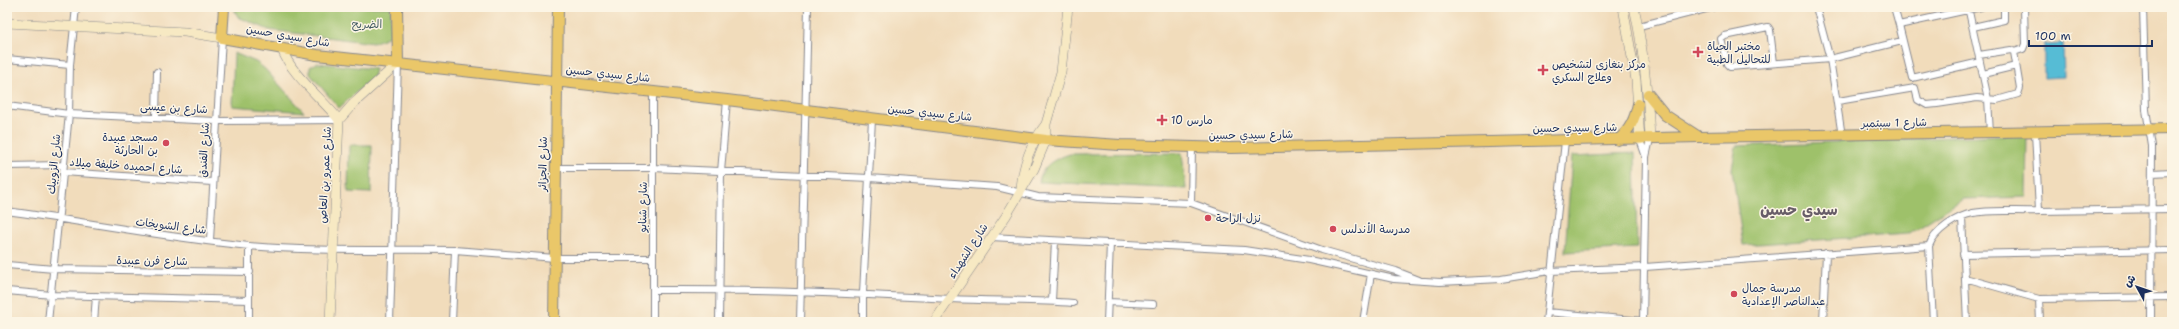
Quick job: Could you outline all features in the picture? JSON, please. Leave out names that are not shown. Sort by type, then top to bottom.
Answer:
[{"type":"main road","points":[[222,38],[224,7]]},
{"type":"main road","points":[[398,7],[398,63]]},
{"type":"main road","name":"شارع الجزائر","points":[[554,322],[558,7]]},
{"type":"main road","name":"شارع سيدي حسين","points":[[222,38],[317,55],[727,100],[1041,139],[1192,148],[1645,139]]},
{"type":"main road","points":[[1648,94],[1665,115],[1699,137]]},
{"type":"main road","points":[[1618,140],[1629,130],[1638,104]]},
{"type":"main road","name":"شارع 1 سبتمبر","points":[[1645,139],[2172,129]]},
{"type":"street","name":"شارع الزوبيك","points":[[48,322],[52,295],[69,114],[70,65],[76,7]]},
{"type":"street","points":[[800,322],[804,109],[808,7]]},
{"type":"street","points":[[1041,139],[1061,72],[1068,7]]},
{"type":"street","points":[[1623,7],[1630,41],[1638,104],[1645,139],[1646,156]]},
{"type":"street","points":[[1547,312],[1643,321],[1645,267],[1645,139],[1648,94],[1639,26],[1634,7]]},
{"type":"street","points":[[1639,26],[1714,7]]},
{"type":"street","points":[[1816,7],[1830,59],[1838,101],[1842,136]]},
{"type":"street","points":[[1894,7],[1918,100],[1927,105],[1977,98],[1997,100],[2018,94],[2020,88],[2014,52]]},
{"type":"street","points":[[1899,25],[1969,8],[1981,7]]},
{"type":"street","points":[[1973,28],[2004,20],[2004,7]]},
{"type":"street","points":[[1978,55],[2009,49],[2014,52],[2023,49],[2025,44],[2024,7]]},
{"type":"street","points":[[2143,7],[2146,110],[2152,173],[2151,322]]},
{"type":"street","points":[[1969,8],[1988,99],[1990,133]]},
{"type":"street","points":[[7,23],[185,32],[222,38]]},
{"type":"street","points":[[1774,63],[1770,30],[1768,27],[1725,36],[1721,39],[1729,67],[1774,63],[1804,63],[1830,59],[1902,41]]},
{"type":"street","name":"شارع الفندق","points":[[210,240],[212,182],[222,38]]},
{"type":"street","name":"شارع عمرو بن العاص","points":[[282,49],[286,60],[293,70],[339,120],[330,322]]},
{"type":"street","points":[[7,59],[70,65]]},
{"type":"street","points":[[1912,78],[1980,62]]},
{"type":"street","points":[[339,120],[353,104],[398,63]]},
{"type":"street","points":[[390,322],[398,63]]},
{"type":"street","points":[[1983,74],[2016,66]]},
{"type":"street","points":[[156,117],[157,72]]},
{"type":"street","points":[[1838,101],[1915,88]]},
{"type":"street","name":"شارع شنابو","points":[[653,92],[653,322]]},
{"type":"street","points":[[719,322],[721,172],[727,100]]},
{"type":"street","name":"شارع بن عيسى","points":[[7,106],[69,114],[216,121],[339,120]]},
{"type":"street","points":[[863,322],[863,293],[872,118]]},
{"type":"street","points":[[2035,132],[2039,211]]},
{"type":"street","name":"شارع الشهداء","points":[[934,322],[951,299],[1021,193],[1034,169],[1041,139]]},
{"type":"street","points":[[1546,322],[1550,271],[1565,141]]},
{"type":"street","points":[[1191,203],[1192,148]]},
{"type":"street","name":"شارع احميده خليفة ميلاد","points":[[7,166],[63,169],[212,182]]},
{"type":"street","points":[[555,168],[653,168],[869,178],[997,186],[1038,197],[1191,203],[1322,250],[1396,271],[1424,282]]},
{"type":"street","points":[[2152,173],[2172,172]]},
{"type":"street","points":[[1933,322],[1929,246],[1931,239],[1937,233],[1962,217],[1973,213],[2172,209]]},
{"type":"street","name":"شارع الشويخات","points":[[7,211],[59,218],[95,226],[249,246],[333,250],[455,250],[555,258],[652,258]]},
{"type":"street","points":[[1962,217],[1967,322]]},
{"type":"street","points":[[992,237],[1244,250],[1309,260],[1401,280],[1424,282],[1501,279],[1550,271],[1645,267],[1929,246]]},
{"type":"street","points":[[1052,301],[1055,241]]},
{"type":"street","points":[[1107,322],[1110,243]]},
{"type":"street","points":[[249,246],[249,322]]},
{"type":"street","points":[[452,322],[455,250]]},
{"type":"street","points":[[1963,254],[2172,250]]},
{"type":"street","points":[[1823,322],[1826,253]]},
{"type":"street","name":"شارع فرن عبيدة","points":[[7,265],[54,270],[250,272]]},
{"type":"street","points":[[1363,322],[1371,274]]},
{"type":"street","points":[[1965,278],[2039,299],[2172,297]]},
{"type":"street","points":[[653,290],[720,289],[863,293],[951,299],[1052,301],[1073,303]]},
{"type":"street","points":[[7,291],[52,295],[249,300]]},
{"type":"street","points":[[94,322],[96,296]]},
{"type":"street","points":[[2039,299],[2040,322]]},
{"type":"street","points":[[1108,302],[1153,304]]},
{"type":"green space","name":"الضريح","points":[[233,7],[391,7],[390,36],[373,43],[269,30],[238,17]]},
{"type":"green space","points":[[234,53],[256,62],[265,69],[304,112],[232,106]]},
{"type":"green space","points":[[317,63],[375,69],[373,77],[339,108],[310,74],[310,67]]},
{"type":"green space","points":[[2027,134],[2026,197],[1963,199],[1908,234],[1743,245],[1732,169],[1736,146]]},
{"type":"green space","points":[[349,145],[372,145],[371,193],[348,192]]},
{"type":"green space","points":[[1182,153],[1186,189],[1039,182],[1046,167],[1059,158],[1070,154]]},
{"type":"green space","points":[[1635,153],[1637,248],[1565,252],[1572,156]]},
{"type":"water","points":[[2063,43],[2064,77],[2044,78],[2044,44]]},
{"type":"place","name":"مختبر الحياة للتحاليل الطبية","points":[[1698,52]]},
{"type":"place","name":"مركز بنغازي لتشخيص وعلاج السكري","points":[[1543,70]]},
{"type":"place","name":"10 مارس","points":[[1162,120]]},
{"type":"place","name":"مسجد عبيدة بن الحارثة","points":[[166,143]]},
{"type":"place","name":"نزل الراحة","points":[[1208,218]]},
{"type":"place","name":"مدرسة الأندلس","points":[[1333,229]]},
{"type":"place","name":"مدرسة جمال عبدالناصر الإعدادية","points":[[1734,294]]},
{"type":"district","name":"سيدي حسين","points":[[1799,210]]}]
